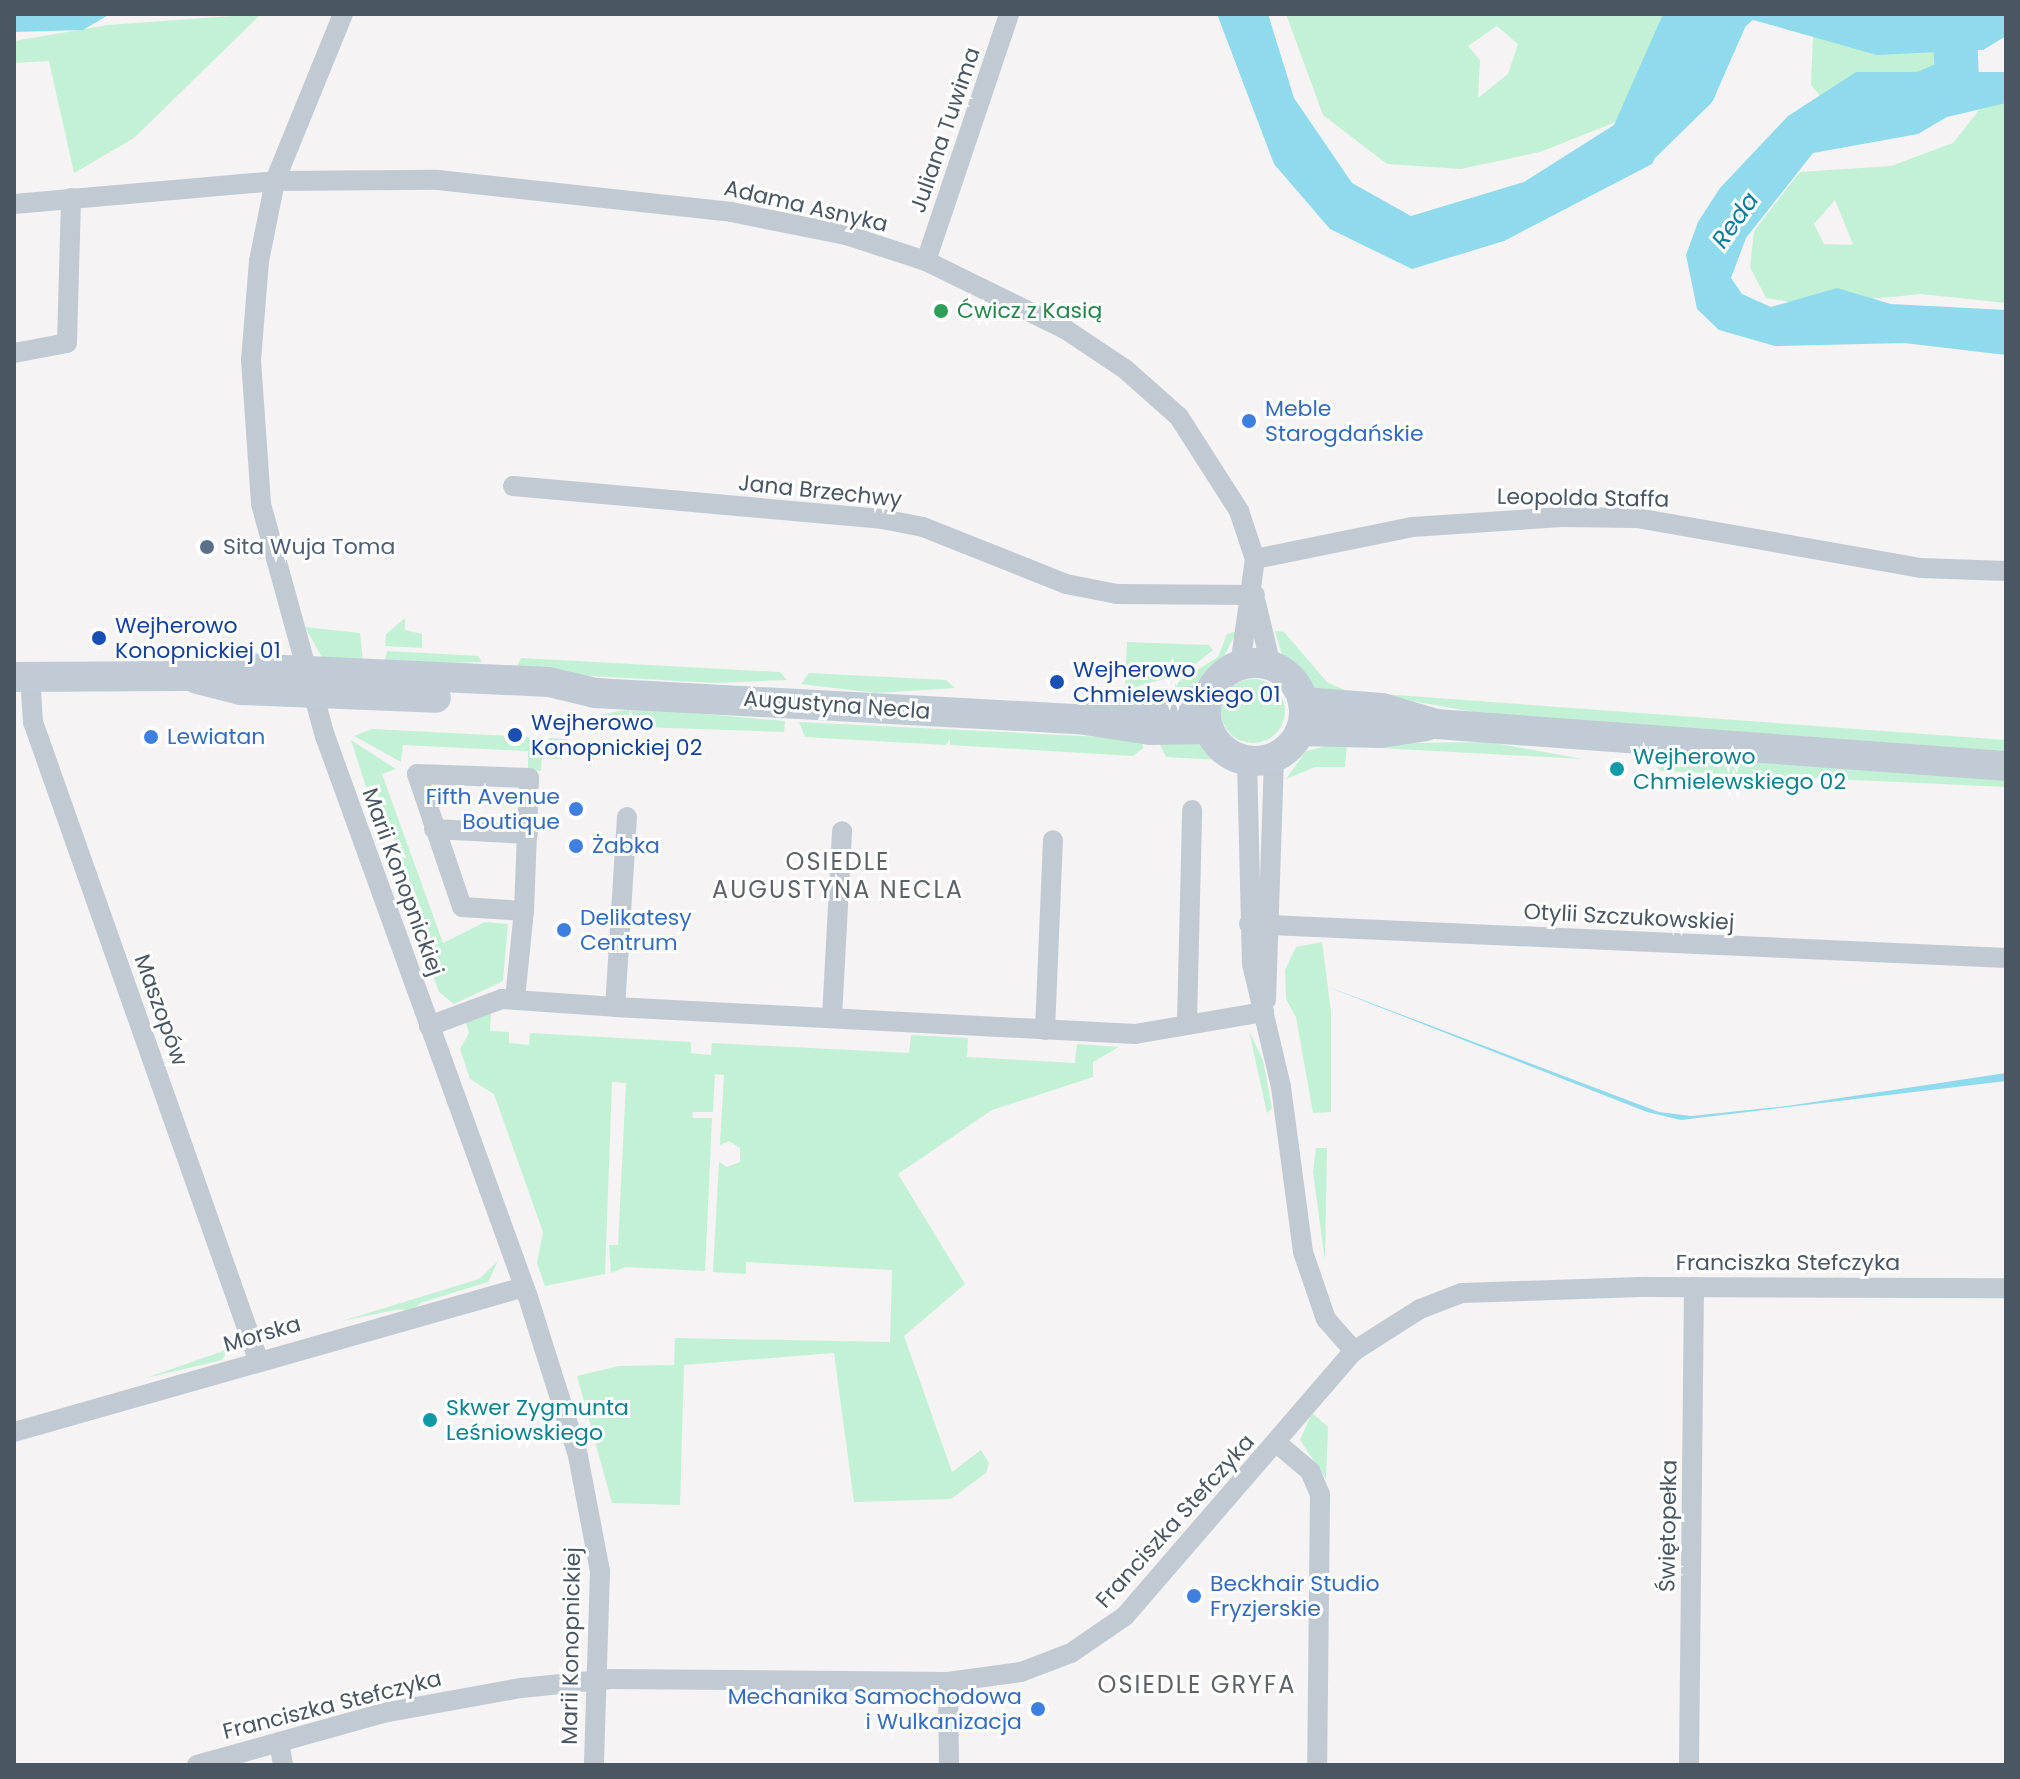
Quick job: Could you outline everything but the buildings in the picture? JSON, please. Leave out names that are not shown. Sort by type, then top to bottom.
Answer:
[{"type":"main road","points":[[1302,717],[1286,674],[1271,666],[1240,666],[1215,685],[1208,714],[1231,755],[1261,759],[1302,717],[1382,708],[1436,724],[2006,766]]},
{"type":"main road","name":"Augustyna Necla","points":[[22,677],[184,676],[241,690],[308,682],[550,702],[595,693],[1078,719],[1208,714]]},
{"type":"street","name":"Marii Konopnickiej","points":[[343,14],[275,181],[253,310],[253,411],[265,528],[308,682],[524,1287],[593,1514],[600,1571],[594,1765]]},
{"type":"street","name":"Juliana Tuwima","points":[[926,261],[1009,14]]},
{"type":"street","name":"Adama Asnyka","points":[[14,204],[275,181],[438,180],[600,194],[846,235],[926,261],[1065,329],[1125,369],[1179,417],[1239,511],[1255,559],[1255,595],[1240,666]]},
{"type":"street","points":[[14,353],[67,343],[71,198]]},
{"type":"street","name":"Jana Brzechwy","points":[[513,486],[882,519],[923,527],[1066,584],[1117,594],[1255,595]]},
{"type":"street","name":"Leopolda Staffa","points":[[1255,559],[1412,527],[1562,517],[1650,520],[1921,568],[2006,571]]},
{"type":"street","name":"Adama Asnyka","points":[[1255,595],[1271,666]]},
{"type":"street","name":"Maszopów","points":[[22,677],[33,722],[258,1359]]},
{"type":"street","points":[[1261,759],[1249,924],[1294,1166],[1303,1252],[1326,1319],[1354,1351]]},
{"type":"street","points":[[1261,759],[1273,925],[1264,1012]]},
{"type":"street","points":[[515,999],[524,911],[529,778],[417,774],[462,907],[524,911]]},
{"type":"street","points":[[1187,1022],[1192,810]]},
{"type":"street","points":[[615,1007],[627,817]]},
{"type":"street","points":[[434,829],[528,834]]},
{"type":"street","points":[[832,1017],[842,831]]},
{"type":"street","points":[[1045,1030],[1053,840]]},
{"type":"street","name":"Otylii Szczukowskiej","points":[[1249,924],[2006,958]]},
{"type":"street","points":[[429,1026],[487,1003],[515,999],[1135,1034],[1187,1022],[1264,1012]]},
{"type":"street","name":"Morska","points":[[14,1432],[258,1359],[524,1287]]},
{"type":"street","name":"Franciszka Stefczyka","points":[[197,1765],[438,1700],[598,1680],[948,1682],[1021,1672],[1106,1632],[1278,1444],[1354,1351],[1420,1309],[1462,1293],[1694,1287],[2006,1288]]},
{"type":"street","name":"Świętopełka","points":[[1689,1765],[1694,1287]]},
{"type":"street","points":[[1278,1444],[1310,1471],[1320,1495],[1317,1765]]},
{"type":"street","points":[[948,1682],[949,1765]]},
{"type":"street","points":[[279,1742],[283,1765]]},
{"type":"green space","points":[[261,14],[134,138],[74,173],[49,61],[14,63],[14,41],[108,25]]},
{"type":"green space","points":[[1286,14],[1694,14],[1621,120],[1540,152],[1461,169],[1387,164],[1323,115]],"holes":[[[1497,26],[1518,44],[1508,74],[1478,98],[1480,60],[1468,46]]]},
{"type":"green space","points":[[1814,14],[1944,24],[1933,96],[1836,115],[1811,85]]},
{"type":"green space","points":[[2006,95],[2006,303],[1921,294],[1808,305],[1766,298],[1750,267],[1754,231],[1800,172],[1891,166],[1953,143],[1987,100]],"holes":[[[1835,200],[1853,244],[1824,244],[1814,224]]]},
{"type":"green space","points":[[405,618],[405,630],[422,634],[422,648],[385,646],[386,634]]},
{"type":"green space","points":[[305,627],[360,633],[363,663],[323,659]]},
{"type":"green space","points":[[1237,631],[1222,660],[1196,684],[1172,693],[1175,684],[1218,657],[1227,634]]},
{"type":"green space","points":[[1275,631],[1284,632],[1327,682],[1349,692],[1311,689],[1282,655]]},
{"type":"green space","points":[[1127,642],[1209,645],[1213,650],[1184,673],[1125,690]]},
{"type":"green space","points":[[387,651],[478,656],[482,662],[384,665]]},
{"type":"green space","points":[[521,658],[780,672],[787,680],[716,683],[537,673],[517,667]]},
{"type":"green space","points":[[809,673],[946,680],[955,688],[877,693],[801,684]]},
{"type":"green space","points":[[1253,679],[1271,685],[1279,693],[1285,711],[1279,729],[1271,737],[1253,743],[1235,737],[1227,729],[1221,711],[1227,693],[1235,685]]},
{"type":"green space","points":[[1369,693],[2006,740],[2006,751],[1479,713]]},
{"type":"green space","points":[[634,708],[785,721],[784,732],[555,724]]},
{"type":"green space","points":[[799,722],[1143,739],[1143,748],[1133,756],[950,745],[950,739],[946,745],[805,737]]},
{"type":"green space","points":[[372,729],[567,739],[567,752],[561,759],[542,758],[541,771],[528,770],[528,751],[403,745],[401,762],[354,736]]},
{"type":"green space","points":[[1157,739],[1195,741],[1219,760],[1166,757]]},
{"type":"green space","points":[[351,740],[396,769],[382,774],[443,943],[485,922],[508,924],[503,981],[454,1004],[439,992],[430,967],[439,964],[375,785],[366,787]]},
{"type":"green space","points":[[1347,741],[1345,767],[1315,767],[1286,779],[1306,751]]},
{"type":"green space","points":[[1490,742],[1582,759],[1362,747],[1406,743]]},
{"type":"green space","points":[[1702,758],[2006,780],[2006,787],[1661,771],[1656,765]]},
{"type":"green space","points":[[1322,942],[1331,1012],[1331,1112],[1313,1113],[1296,1017],[1286,999],[1285,970],[1296,947]]},
{"type":"green space","points":[[491,1014],[490,1031],[509,1032],[509,1043],[529,1045],[530,1033],[691,1042],[691,1053],[711,1055],[712,1043],[909,1053],[911,1035],[968,1038],[967,1057],[1075,1063],[1077,1044],[1119,1047],[1093,1062],[1093,1077],[992,1110],[898,1174],[965,1284],[904,1336],[952,1472],[981,1450],[989,1463],[986,1473],[951,1499],[854,1502],[834,1353],[684,1365],[680,1505],[612,1503],[577,1376],[619,1366],[674,1365],[675,1338],[890,1342],[892,1270],[746,1262],[746,1274],[713,1272],[719,1162],[727,1167],[740,1162],[740,1148],[729,1141],[720,1145],[724,1075],[715,1074],[713,1112],[692,1112],[693,1118],[712,1118],[705,1271],[626,1267],[611,1273],[609,1245],[618,1245],[626,1083],[612,1082],[605,1274],[545,1286],[537,1263],[543,1232],[494,1094],[470,1079],[460,1049],[469,1033],[466,1023]]},
{"type":"green space","points":[[1249,1031],[1263,1060],[1272,1108],[1267,1113]]},
{"type":"green space","points":[[1316,1148],[1327,1148],[1325,1261],[1313,1172]]},
{"type":"green space","points":[[498,1261],[488,1282],[420,1303],[412,1313],[400,1309],[342,1321],[479,1279]]},
{"type":"green space","points":[[237,1336],[222,1360],[146,1378],[223,1351]]},
{"type":"green space","points":[[1312,1413],[1328,1427],[1326,1479],[1300,1440]]},
{"type":"water","points":[[14,14],[110,14],[83,30],[14,32]]},
{"type":"water","points":[[1217,14],[1268,14],[1294,98],[1352,183],[1411,216],[1524,182],[1614,125],[1663,14],[2006,14],[2006,36],[1983,50],[1877,55],[1753,20],[1703,63],[1652,164],[1504,241],[1412,269],[1330,229],[1274,164]]},
{"type":"water","points":[[1856,72],[2006,72],[2006,103],[1947,117],[1918,134],[1813,153],[1746,238],[1731,278],[1742,294],[1771,307],[1837,288],[1891,304],[2006,310],[2006,355],[1904,343],[1775,346],[1719,330],[1697,309],[1686,255],[1698,222],[1720,188],[1788,116]]},
{"type":"water","points":[[1318,983],[1659,1112],[1691,1116],[1787,1106],[2006,1073],[2006,1081],[1681,1120],[1647,1112]]},
{"type":"waterway","name":"Reda","points":[[1642,140],[1694,89],[1727,14]]},
{"type":"waterway","name":"Reda","points":[[1909,99],[1957,79],[1954,14]]},
{"type":"place","name":"Ćwicz z Kasią","points":[[941,311]]},
{"type":"place","name":"Meble Starogdańskie","points":[[1249,421]]},
{"type":"place","name":"Sita Wuja Toma","points":[[207,547]]},
{"type":"place","name":"Wejherowo Konopnickiej 01","points":[[99,638]]},
{"type":"place","name":"Wejherowo Chmielewskiego 01","points":[[1057,682]]},
{"type":"place","name":"Wejherowo Konopnickiej 02","points":[[515,735]]},
{"type":"place","name":"Lewiatan","points":[[151,737]]},
{"type":"place","name":"Wejherowo Chmielewskiego 02","points":[[1617,769]]},
{"type":"place","name":"Fifth Avenue Boutique","points":[[576,809]]},
{"type":"place","name":"Żabka","points":[[576,846]]},
{"type":"place","name":"Delikatesy Centrum","points":[[564,930]]},
{"type":"place","name":"Skwer Zygmunta Leśniowskiego","points":[[430,1420]]},
{"type":"place","name":"Beckhair Studio Fryzjerskie","points":[[1194,1596]]},
{"type":"place","name":"Mechanika Samochodowa i Wulkanizacja","points":[[1038,1709]]},
{"type":"district","name":"OSIEDLE AUGUSTYNA NECLA","points":[[838,876]]},
{"type":"district","name":"OSIEDLE GRYFA","points":[[1197,1685]]}]
